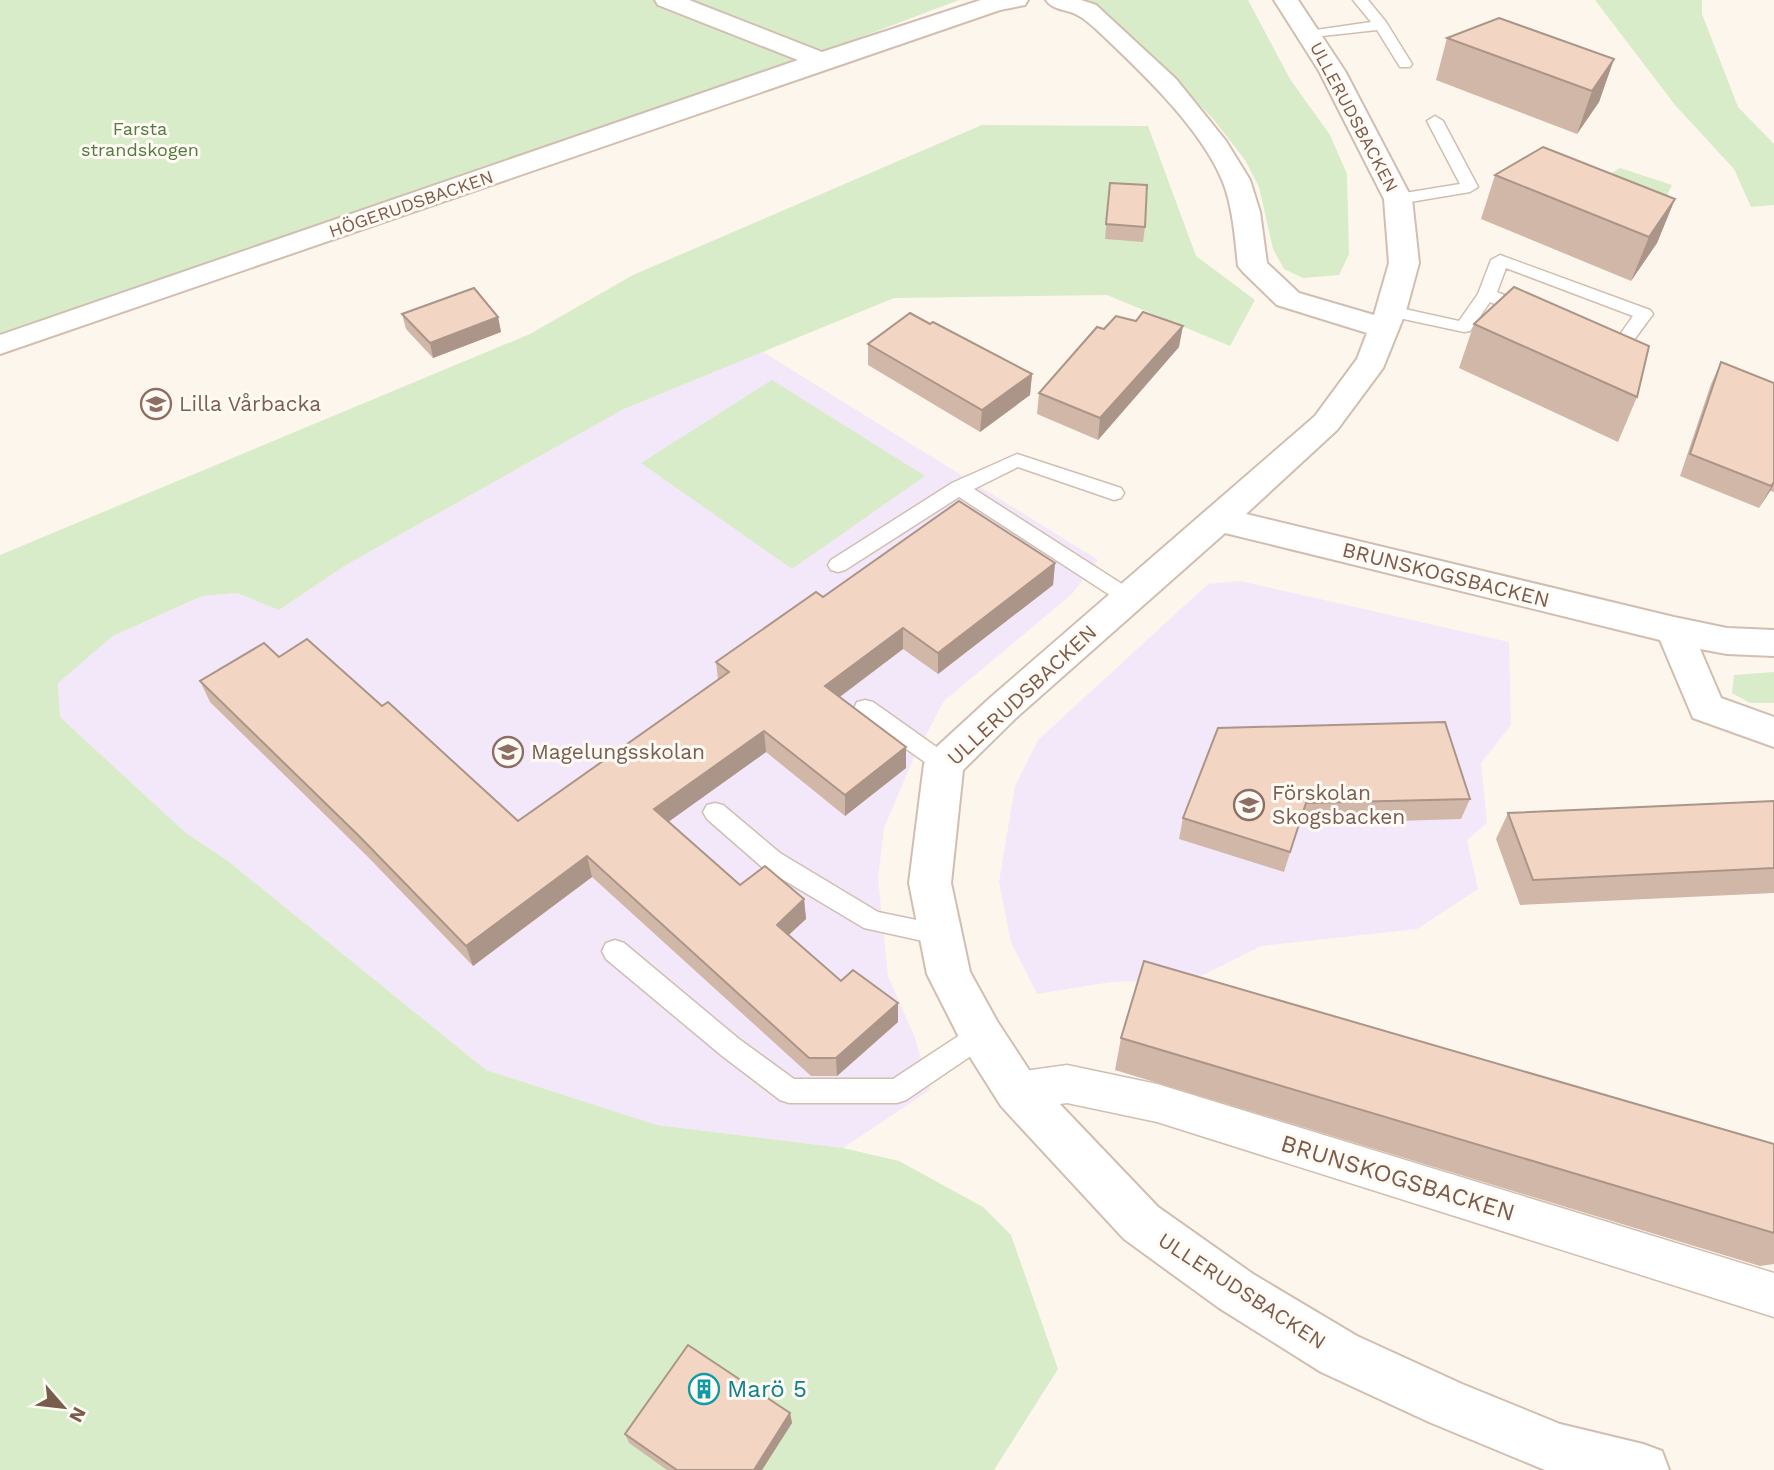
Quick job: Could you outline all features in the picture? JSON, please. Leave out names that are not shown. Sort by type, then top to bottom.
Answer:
[{"type":"street","points":[[667,0],[822,61]]},
{"type":"street","name":"HÖGERUDSBACKEN","points":[[0,345],[822,61],[996,3],[1016,0]]},
{"type":"street","points":[[1061,0],[1087,10],[1103,23],[1167,84],[1213,141],[1236,180],[1246,212],[1253,267],[1288,299],[1387,319]]},
{"type":"street","name":"ULLERUDSBACKEN","points":[[1286,0],[1332,71],[1398,199],[1404,263],[1387,319],[1372,361],[1326,423],[1004,707],[944,764],[930,883],[949,974],[981,1035],[1017,1091],[1141,1223],[1236,1292],[1339,1354],[1447,1404],[1560,1450],[1643,1470]]},
{"type":"street","name":"BRUNSKOGSBACKEN","points":[[1218,519],[1674,630],[1727,641],[1774,643]]},
{"type":"street","points":[[1674,630],[1706,708],[1774,732]]},
{"type":"street","name":"BRUNSKOGSBACKEN","points":[[1017,1091],[1067,1084],[1157,1103],[1774,1295]]},
{"type":"lane","points":[[1360,0],[1381,25],[1405,64]]},
{"type":"lane","points":[[1309,35],[1381,25]]},
{"type":"lane","name":"ULLERUDSBACKEN","points":[[1398,199],[1471,187],[1435,121]]},
{"type":"lane","points":[[1387,319],[1464,327],[1488,293],[1500,260],[1644,314],[1617,351],[1593,341]]},
{"type":"lane","points":[[1488,293],[1546,320]]},
{"type":"lane","points":[[838,565],[959,488],[1017,460],[1114,493]]},
{"type":"lane","points":[[959,488],[1129,598]]},
{"type":"lane","points":[[865,708],[944,764]]},
{"type":"lane","points":[[715,812],[771,860],[873,921],[941,934]]},
{"type":"lane","points":[[615,951],[730,1047],[789,1091],[897,1091],[981,1035]]},
{"type":"shaded area","name":"Magelungsskolan","points":[[763,352],[1098,560],[1072,594],[944,701],[915,755],[884,828],[878,878],[888,976],[915,1038],[930,1090],[843,1148],[657,1125],[486,1070],[228,861],[186,833],[60,717],[58,682],[113,636],[202,596],[237,593],[279,610],[346,565],[624,409]]},
{"type":"shaded area","name":"Förskolan Skogsbacken","points":[[1240,581],[1509,642],[1511,725],[1481,763],[1487,823],[1467,840],[1478,889],[1417,929],[1261,946],[1195,979],[1111,982],[1037,994],[1011,942],[999,882],[1015,786],[1038,740],[1208,584]]},
{"type":"green space","name":"Farsta strandskogen","points":[[0,0],[959,0],[843,44],[0,337]]},
{"type":"green space","points":[[1079,0],[1248,0],[1290,79],[1330,135],[1347,174],[1349,254],[1339,275],[1303,278],[1284,269],[1273,249],[1259,187],[1245,160],[1214,120],[1163,67],[1111,19]]},
{"type":"green space","points":[[1595,0],[1702,0],[1702,14],[1738,107],[1774,144],[1774,205],[1751,207],[1734,169],[1675,105]]},
{"type":"green space","points":[[982,125],[1148,126],[1196,256],[1255,300],[1230,346],[1107,295],[894,298],[624,409],[346,565],[279,610],[237,593],[202,596],[113,636],[58,683],[60,717],[186,833],[228,861],[486,1070],[657,1125],[843,1148],[899,1161],[983,1207],[1011,1235],[1058,1369],[994,1470],[0,1470],[0,555],[530,334],[633,275]]},
{"type":"green space","points":[[1620,168],[1672,185],[1657,216],[1582,192]]},
{"type":"green space","points":[[772,380],[925,476],[792,569],[641,463]]},
{"type":"green space","points":[[1774,672],[1774,703],[1750,703],[1732,693],[1734,675]]},
{"type":"building","points":[[1499,18],[1614,59],[1592,91],[1447,38]]},
{"type":"building","points":[[1543,147],[1675,199],[1649,237],[1495,175]]},
{"type":"building","points":[[1110,183],[1147,185],[1145,227],[1106,224]]},
{"type":"building","points":[[1514,287],[1649,346],[1637,397],[1474,324]]},
{"type":"building","points":[[474,288],[498,317],[430,343],[402,314]]},
{"type":"building","points":[[1143,312],[1183,326],[1100,418],[1039,393],[1097,327],[1104,329],[1116,316],[1136,321]]},
{"type":"building","points":[[910,313],[930,324],[933,322],[1032,374],[982,410],[868,344]]},
{"type":"building","points":[[1721,362],[1774,383],[1774,482],[1771,486],[1690,454]]},
{"type":"building","points":[[959,501],[1055,563],[938,653],[903,628],[825,686],[906,747],[845,795],[764,731],[654,809],[740,885],[765,866],[804,899],[777,925],[841,981],[853,970],[898,1003],[836,1058],[809,1058],[587,856],[466,946],[359,836],[200,681],[264,643],[279,657],[307,639],[382,706],[388,702],[518,821],[729,672],[716,662],[816,592],[823,597]]},
{"type":"building","points":[[1445,722],[1470,799],[1306,803],[1290,852],[1183,818],[1218,728]]},
{"type":"building","points":[[1774,801],[1774,868],[1533,880],[1508,813]]},
{"type":"building","points":[[1144,961],[1774,1144],[1774,1233],[1121,1038]]},
{"type":"building","name":"Marö 5","points":[[688,1345],[790,1413],[754,1470],[677,1470],[625,1434]]},
{"type":"place","name":"Lilla Vårbacka","points":[[156,404]]},
{"type":"place","name":"Magelungsskolan","points":[[508,752]]},
{"type":"place","name":"Förskolan Skogsbacken","points":[[1249,805]]},
{"type":"place","name":"Marö 5","points":[[704,1389]]}]
